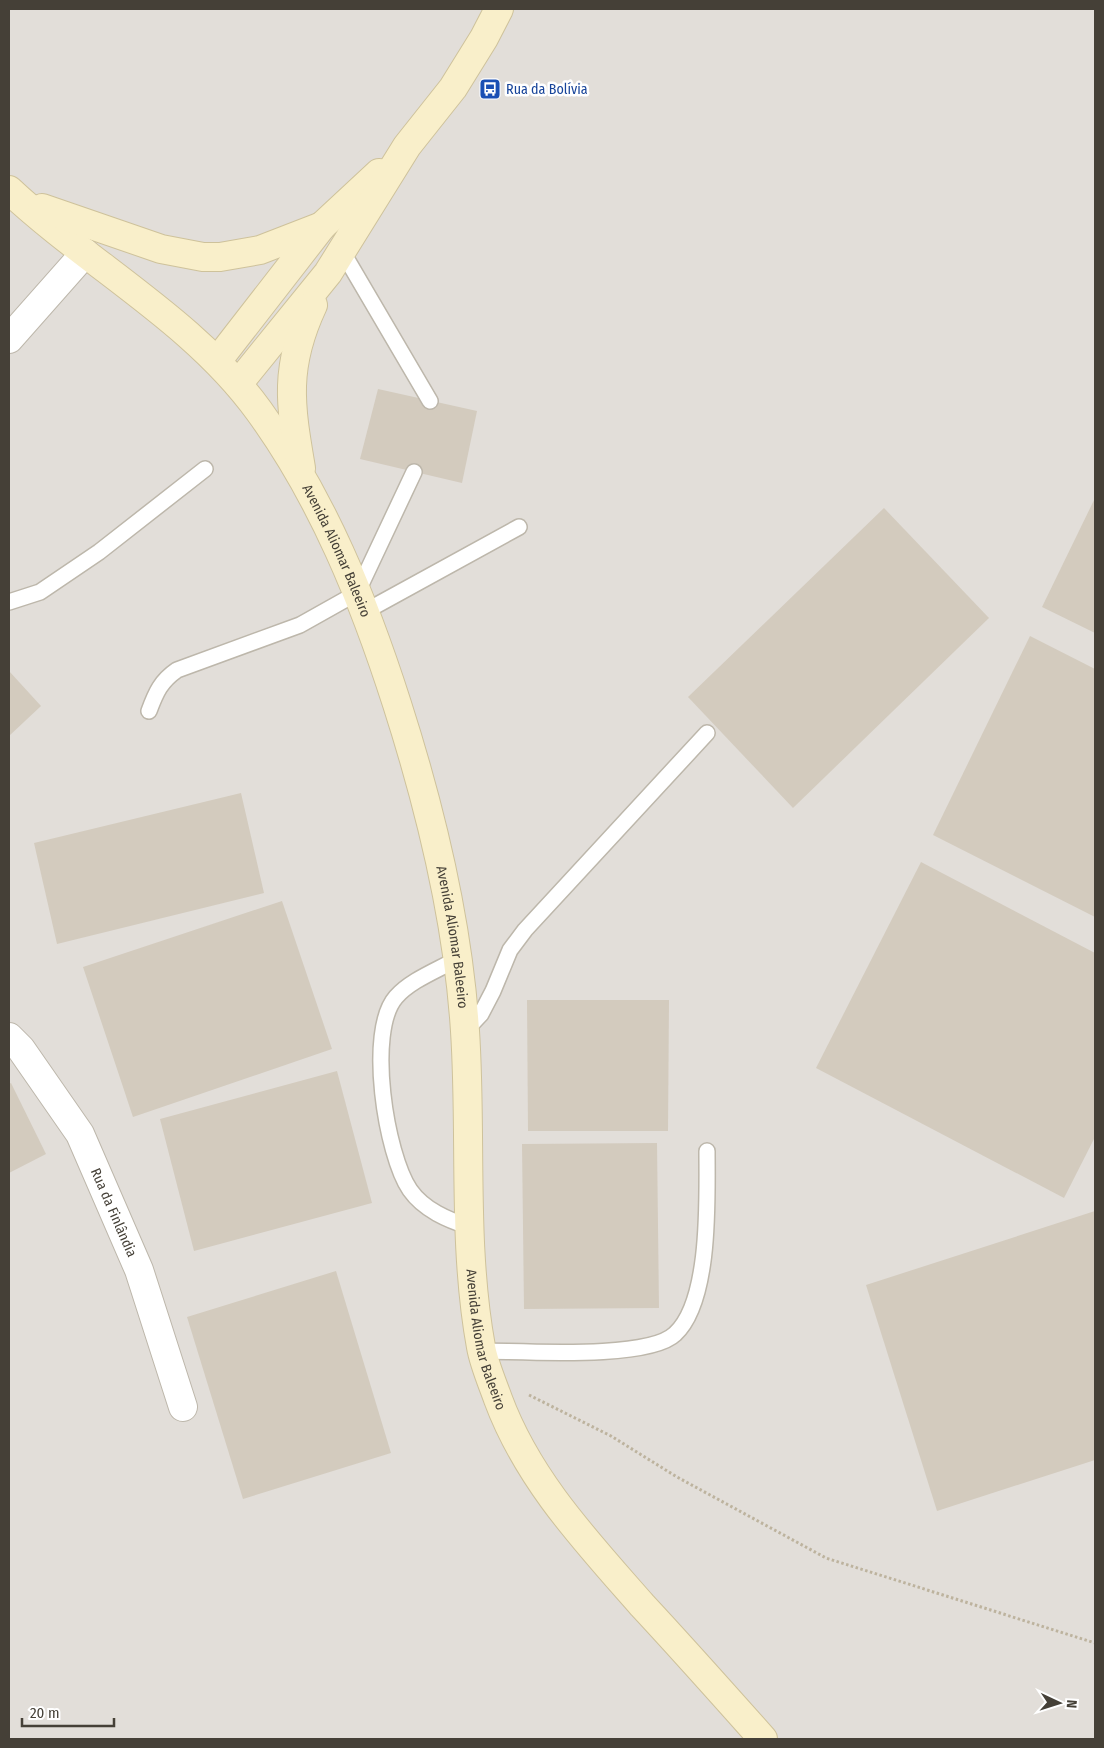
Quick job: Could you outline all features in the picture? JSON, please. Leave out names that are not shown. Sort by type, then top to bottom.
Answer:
[{"type":"main road","points":[[303,480],[292,407],[293,367],[301,334],[335,262],[407,146],[453,88],[484,38],[499,9]]},
{"type":"main road","points":[[218,360],[322,226],[407,146]]},
{"type":"main road","points":[[13,194],[55,214],[161,249],[202,257],[260,250],[322,226]]},
{"type":"main road","name":"Avenida Aliomar Baleeiro","points":[[13,194],[218,360],[260,412],[303,480],[351,575],[362,602],[425,799],[441,861],[457,959],[465,1032],[472,1268],[481,1351],[521,1452],[546,1491],[580,1535],[763,1739]]},
{"type":"main road","points":[[238,384],[335,262]]},
{"type":"street","points":[[9,339],[85,253]]},
{"type":"street","name":"Rua da Finlândia","points":[[9,1037],[21,1049],[80,1134],[139,1270],[183,1407]]},
{"type":"lane","points":[[335,262],[430,401]]},
{"type":"lane","points":[[9,602],[40,592],[99,552],[204,468]]},
{"type":"lane","points":[[362,602],[414,472]]},
{"type":"lane","points":[[149,711],[156,691],[164,679],[177,670],[362,602],[519,527]]},
{"type":"lane","points":[[465,1032],[480,1014],[493,991],[510,950],[525,930],[707,733]]},
{"type":"lane","points":[[457,959],[412,984],[396,997],[386,1013],[381,1033],[380,1057],[392,1149],[399,1170],[411,1191],[429,1208],[448,1220],[470,1227]]},
{"type":"lane","points":[[481,1351],[614,1350],[656,1345],[674,1336],[684,1325],[700,1280],[707,1232],[708,1151]]},
{"type":"path","points":[[508,1422],[533,1409],[525,1393],[611,1436],[677,1477],[826,1558],[1095,1643]]},
{"type":"shaded area","points":[[9,9],[1095,9],[1095,1739],[9,1739]]},
{"type":"building","points":[[378,389],[477,411],[462,483],[360,459]]},
{"type":"building","points":[[1095,498],[1095,633],[1042,607]]},
{"type":"building","points":[[884,508],[989,618],[793,808],[688,697]]},
{"type":"building","points":[[1030,636],[1095,669],[1095,917],[933,835]]},
{"type":"building","points":[[9,671],[41,706],[9,736]]},
{"type":"building","points":[[241,793],[264,893],[57,944],[34,843]]},
{"type":"building","points":[[921,862],[1095,953],[1095,1137],[1064,1198],[816,1068]]},
{"type":"building","points":[[282,901],[332,1049],[133,1117],[83,967]]},
{"type":"building","points":[[527,1000],[669,1000],[668,1131],[528,1131]]},
{"type":"building","points":[[337,1071],[372,1203],[194,1251],[160,1119]]},
{"type":"building","points":[[11,1083],[46,1154],[9,1173],[9,1084]]},
{"type":"building","points":[[657,1143],[659,1308],[524,1309],[522,1144]]},
{"type":"building","points":[[1095,1211],[1095,1460],[937,1511],[866,1285]]},
{"type":"building","points":[[336,1271],[391,1453],[243,1499],[187,1317]]},
{"type":"place","name":"Rua da Bolívia","points":[[490,89]]}]
